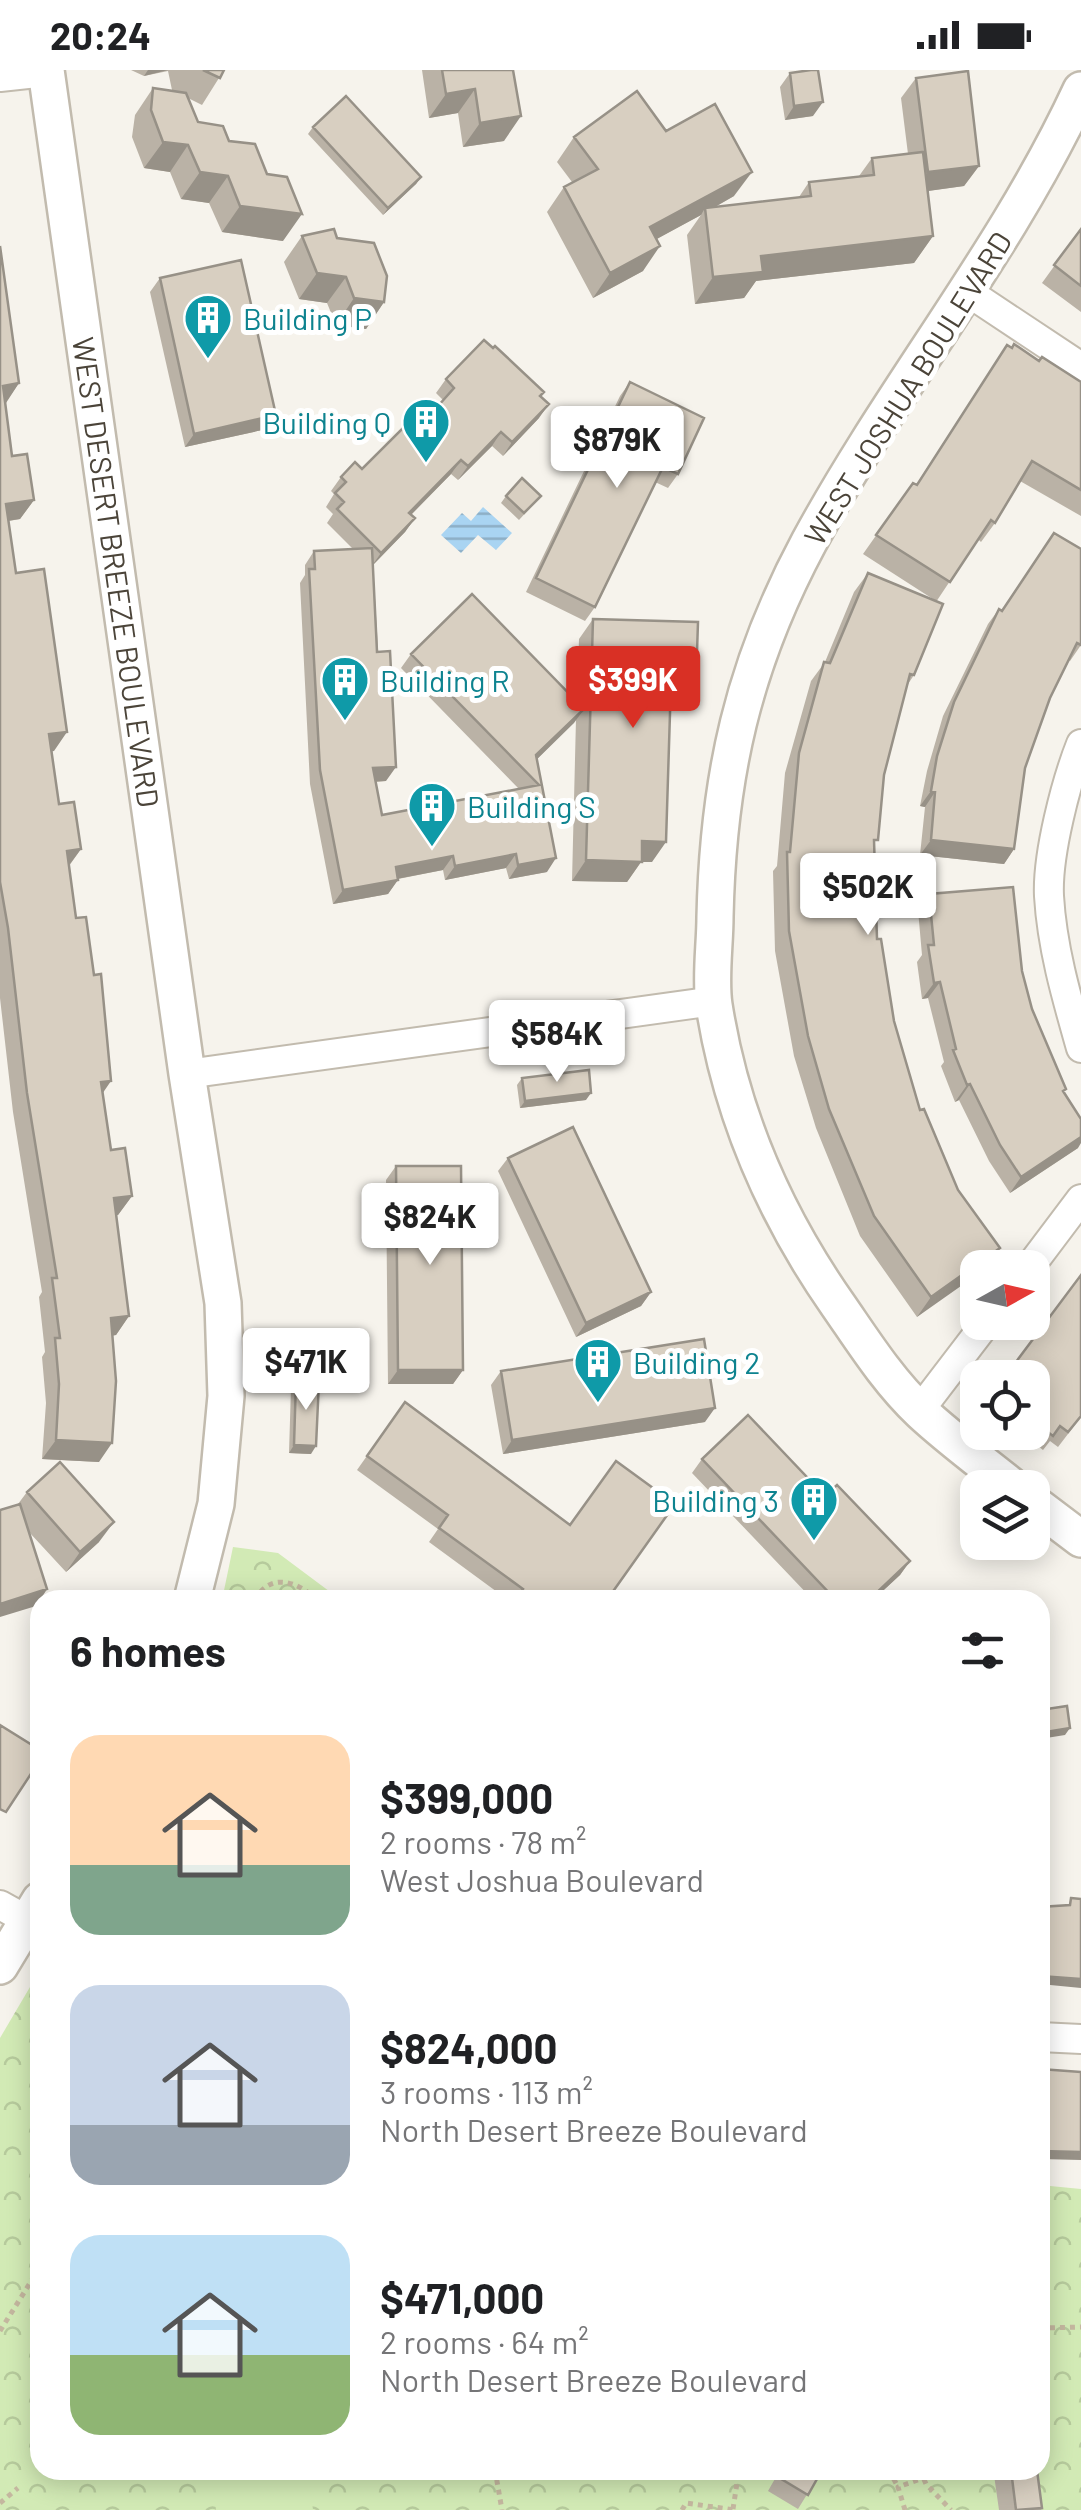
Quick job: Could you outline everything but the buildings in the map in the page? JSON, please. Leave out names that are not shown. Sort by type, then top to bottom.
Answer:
[{"type":"street","points":[[0,76],[46,71]]},
{"type":"street","name":"WEST DESERT BREEZE BOULEVARD","points":[[46,71],[187,1074],[223,1303],[226,1396],[216,1504],[194,1590]]},
{"type":"street","name":"WEST JOSHUA BOULEVARD","points":[[992,1470],[920,1410],[873,1356],[800,1250],[759,1166],[732,1086],[714,1001],[716,858],[730,750],[765,632],[854,460],[968,292],[1052,152],[1081,90]]},
{"type":"street","points":[[968,292],[1081,367]]},
{"type":"street","points":[[1080,750],[1058,824],[1049,893],[1061,978],[1081,1048]]},
{"type":"street","points":[[187,1074],[714,1001]]},
{"type":"street","points":[[1043,1250],[1081,1199]]},
{"type":"street","points":[[920,1410],[973,1340]]},
{"type":"street","points":[[1050,1516],[1081,1539]]},
{"type":"street","points":[[0,1966],[22,1908]]},
{"type":"street","points":[[1050,2036],[1081,2038]]},
{"type":"path","points":[[261,1590],[285,1581],[307,1590]]},
{"type":"path","points":[[0,2331],[30,2283]]},
{"type":"path","points":[[1050,2328],[1081,2327]]},
{"type":"path","points":[[497,2480],[502,2510]]},
{"type":"path","points":[[682,2510],[686,2503],[734,2510],[738,2480]]},
{"type":"path","points":[[894,2480],[905,2510]]},
{"type":"path","points":[[898,2487],[918,2480]]},
{"type":"path","points":[[926,2480],[951,2510]]},
{"type":"path","points":[[0,2503],[18,2488]]},
{"type":"green space","points":[[233,1547],[278,1553],[328,1590],[224,1590]]},
{"type":"green space","points":[[30,1987],[30,2480],[1050,2480],[1050,2186],[1081,2189],[1081,2510],[0,2510],[0,2038]]},
{"type":"green space","points":[[212,2480],[309,2480],[313,2510],[216,2510]]},
{"type":"water","points":[[483,507],[512,533],[496,550],[478,535],[461,553],[441,535],[462,513],[471,521]]},
{"type":"place","name":"Building P","points":[[208,360]]},
{"type":"place","name":"Building Q","points":[[426,464]]},
{"type":"place","name":"Building R","points":[[345,722]]},
{"type":"place","name":"Building S","points":[[432,848]]},
{"type":"place","name":"Building 2","points":[[598,1404]]},
{"type":"place","name":"Building 3","points":[[814,1542]]}]
